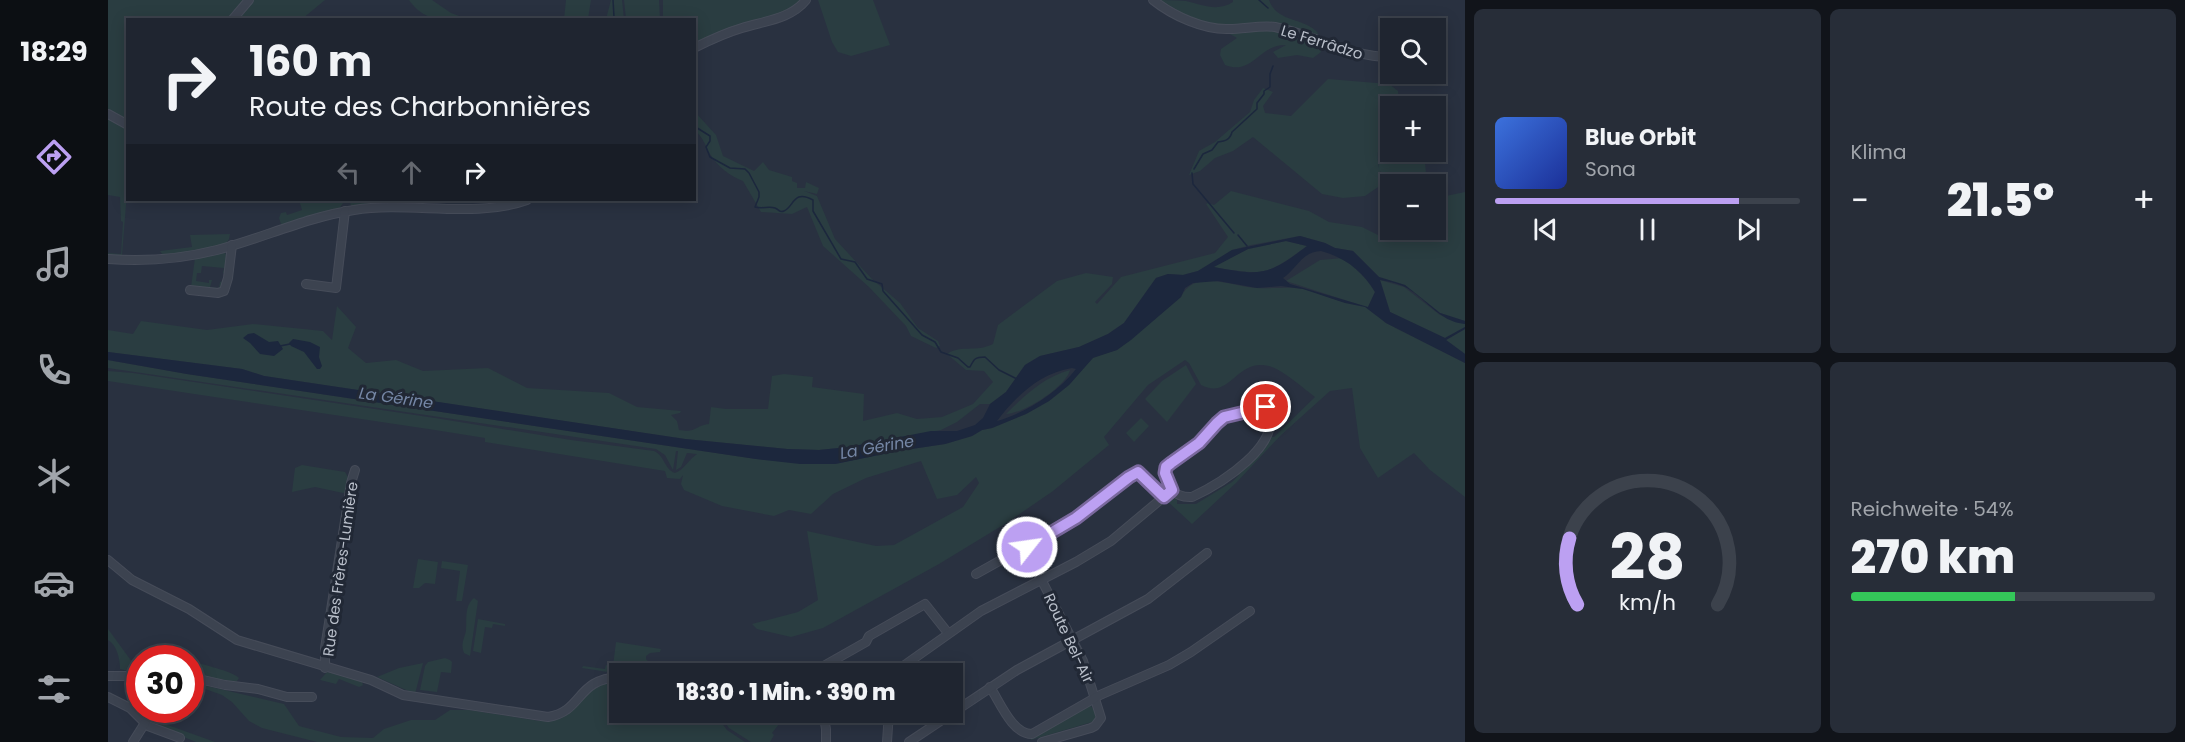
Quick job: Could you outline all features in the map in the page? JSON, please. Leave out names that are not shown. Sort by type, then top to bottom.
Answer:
[{"type":"street","points":[[234,18],[249,0]]},
{"type":"street","points":[[696,47],[725,33],[783,16],[794,11],[806,0]]},
{"type":"street","name":"Le Ferrâdzo","points":[[1153,0],[1177,15],[1206,26],[1226,29],[1276,27],[1362,54],[1380,56]]},
{"type":"street","points":[[108,114],[126,124]]},
{"type":"street","points":[[108,259],[157,261],[191,256],[232,246],[345,211],[376,208],[500,207],[523,201]]},
{"type":"street","points":[[306,284],[336,288],[345,211]]},
{"type":"street","points":[[190,290],[218,293],[224,291],[232,246]]},
{"type":"street","points":[[1268,408],[1270,433],[1267,440],[1239,469],[1192,497],[1179,497],[1172,490],[1165,473],[1166,467],[1199,443],[1217,423],[1230,414],[1268,408]]},
{"type":"street","name":"Rue des Frères-Lumière","points":[[325,668],[325,648],[355,470]]},
{"type":"street","points":[[976,574],[1076,518],[1138,472],[1164,497]]},
{"type":"street","name":"Route Bel-Air","points":[[1042,742],[1095,726],[1101,718],[1088,674],[1041,579],[1111,541],[1172,490]]},
{"type":"street","points":[[907,663],[981,611],[1041,579],[1027,547]]},
{"type":"street","points":[[909,742],[990,687],[1148,599],[1207,553]]},
{"type":"street","points":[[109,560],[132,580],[189,609],[228,636],[325,668],[371,680],[403,695],[548,717],[567,711],[594,682],[609,678]]},
{"type":"street","points":[[829,663],[866,642],[869,636],[925,604],[948,633]]},
{"type":"street","points":[[990,687],[1022,732],[1029,734],[1038,732],[1095,698],[1169,665],[1250,611]]},
{"type":"street","points":[[108,676],[126,676]]},
{"type":"street","points":[[204,680],[258,689],[287,697],[312,698]]},
{"type":"street","points":[[108,697],[126,706]]},
{"type":"street","points":[[133,742],[145,723],[152,728],[180,738]]},
{"type":"street","points":[[825,723],[825,742]]},
{"type":"street","points":[[887,742],[888,723]]},
{"type":"green space","points":[[108,0],[325,0],[303,18],[126,18],[126,201],[122,256],[148,257],[108,256],[108,253],[121,254],[123,222],[121,221],[120,197],[108,195]]},
{"type":"green space","points":[[409,0],[432,0],[463,18],[433,18],[415,7]]},
{"type":"green space","points":[[566,0],[591,0],[588,18],[564,18]]},
{"type":"green space","points":[[611,0],[622,0],[624,18],[606,18]]},
{"type":"green space","points":[[624,0],[659,0],[660,18],[626,18]]},
{"type":"green space","points":[[663,0],[802,0],[783,14],[696,45],[696,18],[663,18]]},
{"type":"green space","points":[[818,0],[873,0],[890,45],[851,56],[838,52],[832,42]]},
{"type":"green space","points":[[1156,0],[1186,1],[1204,6],[1221,7],[1233,0],[1269,0],[1278,13],[1306,24],[1318,33],[1313,42],[1320,46],[1321,52],[1313,58],[1297,55],[1278,58],[1273,52],[1286,45],[1277,46],[1243,66],[1225,65],[1220,55],[1221,49],[1237,38],[1221,29],[1189,18]]},
{"type":"green space","points":[[1328,79],[1389,84],[1398,91],[1398,96],[1380,96],[1378,154],[1380,146],[1380,162],[1425,162],[1426,174],[1382,174],[1380,171],[1380,186],[1365,196],[1343,198],[1322,194],[1253,137],[1233,151],[1215,158],[1200,171],[1189,175],[1199,151],[1215,142],[1250,112],[1254,100],[1263,88],[1273,92],[1263,106],[1265,113],[1291,116]]},
{"type":"green space","points":[[696,113],[716,135],[723,156],[754,171],[763,162],[769,170],[792,177],[792,181],[797,183],[797,188],[805,188],[806,182],[819,188],[817,194],[804,191],[817,196],[835,239],[872,279],[900,303],[918,328],[938,341],[940,346],[936,348],[911,336],[906,326],[869,287],[823,246],[807,207],[792,214],[761,212],[743,181],[717,163],[696,132]]},
{"type":"green space","points":[[1231,191],[1309,211],[1329,222],[1362,227],[1380,236],[1380,240],[1446,240],[1446,196],[1465,192],[1465,321],[1440,313],[1405,285],[1379,277],[1353,251],[1335,248],[1300,236],[1251,245],[1232,250],[1198,271],[1183,275],[1168,274],[1156,278],[1124,323],[1108,334],[1079,347],[1040,356],[1025,365],[1006,392],[990,404],[980,404],[957,422],[941,430],[849,447],[819,450],[685,439],[264,376],[242,369],[108,352],[108,330],[133,334],[141,321],[207,330],[253,324],[323,331],[332,340],[337,306],[356,327],[348,348],[366,363],[396,360],[423,371],[488,368],[527,388],[609,393],[637,407],[681,411],[671,415],[677,421],[679,430],[689,431],[709,424],[711,407],[768,409],[772,376],[784,374],[813,377],[812,387],[864,394],[863,421],[897,413],[917,419],[942,417],[973,404],[993,382],[984,371],[966,370],[947,354],[958,349],[980,348],[993,344],[998,325],[1057,281],[1086,273],[1113,277],[1112,284],[1095,302],[1097,304],[1121,277],[1215,253],[1228,237],[1206,204],[1214,205]]},
{"type":"green space","points":[[299,201],[344,201],[339,209],[284,226],[281,224],[279,218],[281,213],[286,212],[287,215],[302,210]]},
{"type":"green space","points":[[410,201],[409,205],[351,206],[350,202]]},
{"type":"green space","points":[[230,234],[226,243],[215,248],[163,255],[160,251],[192,247],[190,235]]},
{"type":"green space","points":[[1286,241],[1307,246],[1282,263],[1263,271],[1212,267],[1248,249]]},
{"type":"green space","points":[[224,252],[228,257],[225,273],[223,273],[224,268],[202,266],[201,273],[197,273],[196,281],[209,283],[209,280],[212,280],[210,287],[219,288],[220,282],[224,281],[224,286],[219,290],[191,287],[195,258]]},
{"type":"green space","points":[[1343,258],[1372,287],[1375,292],[1368,307],[1386,323],[1465,363],[1465,497],[1430,470],[1414,453],[1378,478],[1360,448],[1352,388],[1330,391],[1280,436],[1236,483],[1192,524],[1166,500],[1171,495],[1177,500],[1177,504],[1196,504],[1232,482],[1239,475],[1237,472],[1270,437],[1274,437],[1315,397],[1277,369],[1260,365],[1250,367],[1220,387],[1211,388],[1201,385],[1185,360],[1148,385],[1104,437],[1109,445],[1053,491],[1008,522],[939,564],[823,628],[791,637],[757,629],[752,624],[798,612],[818,600],[807,531],[876,546],[894,545],[963,507],[979,483],[976,477],[957,495],[937,499],[921,461],[866,478],[833,494],[811,514],[789,510],[774,516],[722,506],[684,490],[681,484],[683,475],[680,479],[667,478],[665,471],[485,442],[485,438],[108,381],[108,371],[133,373],[654,451],[675,473],[697,454],[687,453],[681,467],[676,470],[678,451],[676,451],[673,470],[665,455],[656,449],[108,368],[108,360],[187,374],[756,459],[835,464],[945,444],[972,436],[1026,414],[1049,401],[1069,385],[1093,357],[1117,350],[1195,283],[1215,281],[1257,288],[1297,288],[1360,305],[1286,281],[1320,260]]},
{"type":"green space","points":[[1380,280],[1404,287],[1440,315],[1465,324],[1465,327],[1445,338],[1390,312]]},
{"type":"green space","points":[[1465,329],[1465,354],[1446,340]]},
{"type":"green space","points":[[1186,365],[1196,384],[1167,422],[1145,399],[1162,381]]},
{"type":"green space","points":[[1070,370],[1061,384],[1033,405],[1006,414],[1043,382]]},
{"type":"green space","points":[[1141,418],[1149,426],[1134,442],[1126,433]]},
{"type":"green space","points":[[302,465],[345,472],[349,479],[347,491],[343,493],[315,487],[292,492],[295,468]]},
{"type":"green space","points":[[418,559],[438,562],[435,584],[425,583],[419,588],[413,588]]},
{"type":"green space","points":[[442,561],[468,565],[462,601],[456,601],[460,571],[441,568]]},
{"type":"green space","points":[[474,598],[478,601],[470,656],[464,653],[463,643],[467,609]]},
{"type":"green space","points":[[478,619],[505,624],[505,626],[493,624],[492,628],[485,627],[481,653],[473,651]]},
{"type":"green space","points":[[108,629],[126,654],[126,671],[120,669],[114,645],[108,640]]},
{"type":"green space","points":[[616,642],[661,649],[660,652],[646,656],[649,663],[613,663]]},
{"type":"green space","points":[[445,658],[452,662],[451,673],[441,672],[437,692],[420,690],[428,662]]},
{"type":"green space","points":[[423,663],[415,694],[377,677],[399,668]]},
{"type":"green space","points":[[204,665],[236,675],[239,678],[234,682],[204,676]]},
{"type":"green space","points":[[606,665],[609,665],[609,672],[582,668],[583,666],[605,669]]},
{"type":"green space","points":[[327,672],[362,682],[363,685],[359,687],[339,679],[336,684],[320,680]]},
{"type":"green space","points":[[609,681],[609,723],[722,723],[727,730],[745,742],[317,742],[262,728],[249,721],[232,702],[222,695],[204,689],[204,685],[284,704],[299,726],[341,737],[373,738],[384,729],[411,720],[435,720],[450,710],[469,710],[540,721],[560,719],[575,708],[596,685]]},
{"type":"green space","points":[[1086,706],[1091,706],[1096,712],[1092,722],[1031,740],[1030,737],[1040,734]]},
{"type":"green space","points":[[725,723],[780,723],[772,733],[774,735],[770,742],[751,742],[729,728]]},
{"type":"green space","points":[[151,724],[165,724],[215,742],[196,742]]},
{"type":"water","name":"La Gérine","points":[[1300,236],[1335,248],[1353,251],[1379,277],[1405,285],[1440,313],[1465,321],[1465,324],[1447,319],[1411,290],[1380,280],[1390,312],[1445,338],[1465,327],[1446,340],[1465,354],[1465,363],[1386,323],[1365,307],[1303,289],[1281,286],[1257,288],[1218,281],[1193,283],[1185,288],[1181,297],[1131,340],[1117,350],[1093,358],[1069,385],[1049,401],[1026,414],[972,436],[945,444],[835,464],[800,464],[187,374],[108,360],[108,352],[242,369],[264,376],[685,439],[819,450],[849,447],[931,431],[957,431],[975,425],[983,418],[990,404],[1006,392],[1025,365],[1040,356],[1079,347],[1108,334],[1124,323],[1156,278],[1168,274],[1183,275],[1198,271],[1232,250]],"holes":[[[1286,241],[1307,246],[1283,263],[1264,271],[1243,272],[1214,267],[1248,249]],[[1321,251],[1337,257],[1359,271],[1375,292],[1368,307],[1290,284],[1283,278],[1304,258]],[[1076,369],[1040,401],[1019,413],[997,421],[1030,387],[1039,380],[1060,371]]]},
{"type":"water","points":[[254,333],[269,342],[278,341],[283,349],[274,356],[260,354],[243,338]]},
{"type":"water","points":[[293,339],[310,342],[320,347],[319,357],[322,366],[320,369],[317,369],[304,352],[291,346],[289,343]]},
{"type":"waterway","points":[[613,0],[615,18]]},
{"type":"waterway","points":[[1259,0],[1268,8]]},
{"type":"waterway","points":[[1194,169],[1203,154],[1212,150],[1218,142],[1229,138],[1232,132],[1257,109],[1257,103],[1264,91],[1270,87],[1270,74],[1273,66]]},
{"type":"waterway","points":[[696,127],[710,136],[706,147],[710,157],[730,168],[745,169],[749,173],[759,192],[755,207],[773,207],[782,212],[798,198],[806,197],[813,200],[813,211],[841,259],[855,262],[867,279],[882,284],[883,291],[922,335],[935,342],[941,352],[958,358],[968,367],[975,359],[985,357],[999,370],[1017,379]]},
{"type":"waterway","points":[[1192,173],[1193,184],[1234,233]]},
{"type":"waterway","points":[[1238,235],[1247,246]]},
{"type":"waterway","points":[[280,346],[290,344]]},
{"type":"route","points":[[1027,547],[1076,518],[1138,472],[1164,497],[1172,490],[1165,473],[1166,467],[1199,443],[1224,417],[1266,407]]}]
